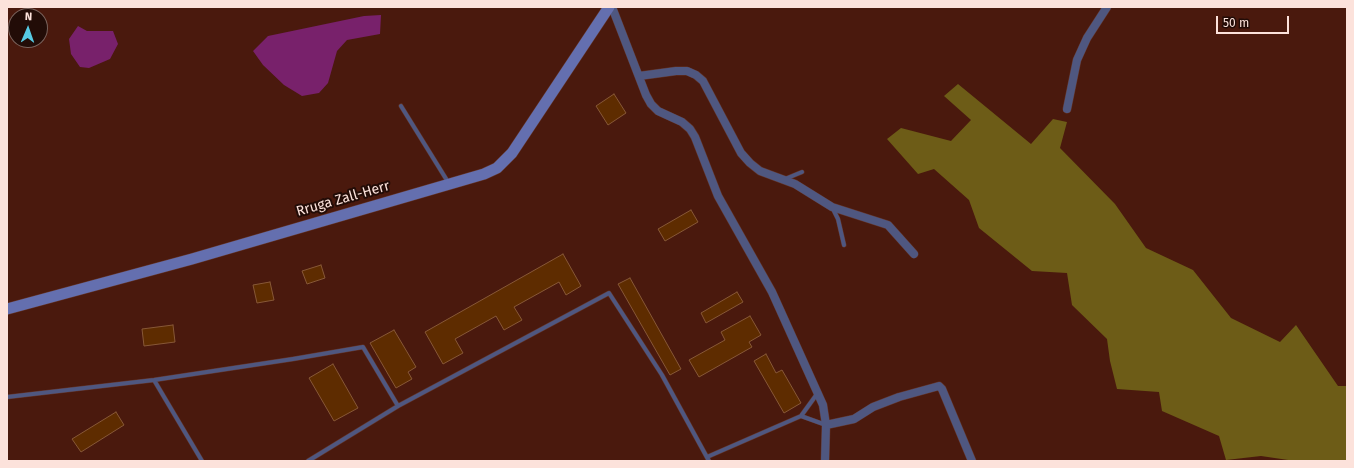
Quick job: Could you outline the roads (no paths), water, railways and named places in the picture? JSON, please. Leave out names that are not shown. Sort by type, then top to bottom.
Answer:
[{"type":"main road","name":"Rruga Zall-Herr","points":[[7,309],[199,257],[484,174],[497,168],[505,161],[611,7]]},
{"type":"street","points":[[611,7],[651,104],[658,111],[682,122],[690,129],[695,137],[718,196],[772,292],[826,414],[825,461]]},
{"type":"street","points":[[1067,109],[1077,60],[1087,38],[1107,7]]},
{"type":"street","points":[[639,76],[676,71],[687,71],[696,75],[703,81],[742,153],[750,164],[760,171],[785,179],[832,207],[888,226],[914,254]]},
{"type":"street","points":[[826,425],[854,419],[874,407],[899,397],[939,386],[942,389],[972,461]]},
{"type":"lane","points":[[401,106],[450,184]]},
{"type":"lane","points":[[785,179],[802,172]]},
{"type":"lane","points":[[832,207],[838,219],[844,245]]},
{"type":"lane","points":[[308,461],[398,406],[609,293],[613,302],[662,375],[708,459],[801,416],[818,393]]},
{"type":"lane","points":[[7,397],[154,380],[293,359],[362,346],[398,406]]},
{"type":"lane","points":[[154,380],[202,461]]},
{"type":"lane","points":[[801,416],[826,425]]}]
